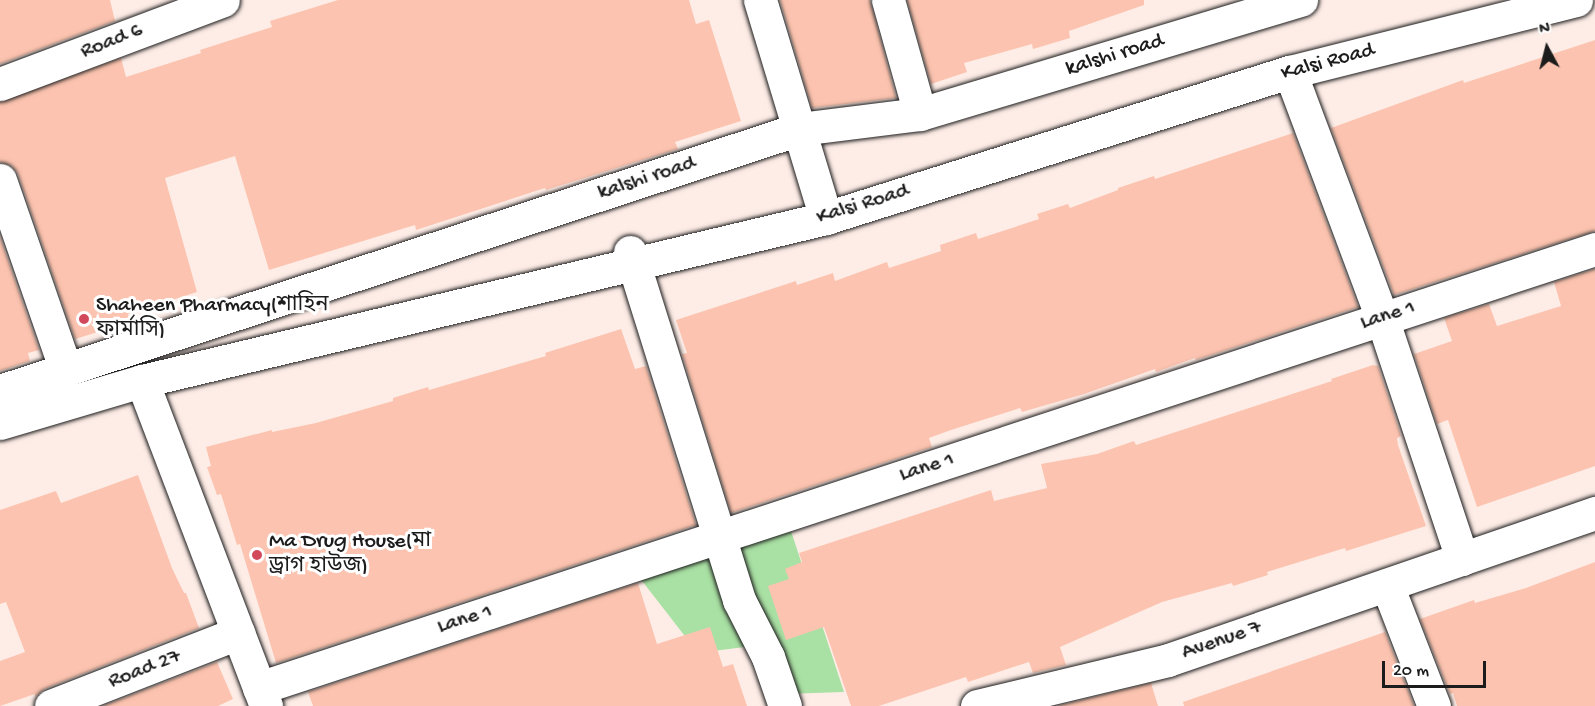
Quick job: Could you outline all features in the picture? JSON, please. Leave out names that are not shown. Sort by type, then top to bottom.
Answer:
[{"type":"street","name":"Road 6","points":[[0,84],[223,0]]},
{"type":"street","points":[[760,0],[826,218]]},
{"type":"street","points":[[888,0],[920,114]]},
{"type":"street","name":"kalshi road","points":[[0,391],[799,129],[920,114],[1301,0]]},
{"type":"street","name":"Kalsi Road","points":[[0,423],[142,381],[826,218],[1290,72],[1576,0]]},
{"type":"street","points":[[1290,72],[1382,318],[1462,559]]},
{"type":"street","points":[[0,180],[66,371]]},
{"type":"street","name":"Lane 1","points":[[262,697],[720,536],[1595,249]]},
{"type":"street","points":[[630,252],[739,600],[768,657],[785,706]]},
{"type":"street","points":[[142,381],[262,697]]},
{"type":"street","name":"Avenue 7","points":[[977,706],[1168,660],[1595,513]]},
{"type":"street","points":[[1387,585],[1434,706]]},
{"type":"street","name":"Road 27","points":[[51,706],[238,633]]},
{"type":"green space","points":[[791,531],[844,692],[784,694],[752,646],[698,653],[639,577]]},
{"type":"building","points":[[0,0],[110,0],[115,21],[0,64]]},
{"type":"building","points":[[338,0],[689,0],[696,24],[709,20],[741,121],[675,142],[678,149],[546,190],[545,188],[416,230],[415,225],[269,270],[235,156],[165,178],[197,292],[128,314],[131,322],[75,339],[18,174],[12,166],[0,162],[0,102],[121,58],[126,77],[272,27],[270,21]]},
{"type":"building","points":[[780,0],[870,0],[896,98],[812,108]]},
{"type":"building","points":[[907,0],[1144,0],[1144,5],[1069,31],[1070,38],[1033,49],[1032,44],[964,63],[967,72],[931,84]]},
{"type":"building","points":[[1595,40],[1595,231],[1394,295],[1331,128],[1463,80],[1464,83]]},
{"type":"building","points":[[1293,133],[1358,307],[1196,360],[1195,358],[1156,372],[1155,369],[1084,394],[1022,412],[1020,408],[951,430],[929,438],[932,447],[731,513],[682,354],[687,353],[676,320],[796,281],[797,285],[833,273],[835,281],[887,262],[889,268],[941,251],[940,245],[976,233],[978,239],[1039,219],[1037,214],[1068,204],[1070,208],[1118,190],[1118,188],[1154,176],[1155,179]]},
{"type":"building","points":[[0,237],[39,350],[28,353],[30,361],[0,371]]},
{"type":"building","points":[[1595,269],[1595,466],[1477,507],[1448,420],[1437,424],[1414,354],[1452,341],[1444,318],[1489,304],[1497,326],[1561,306],[1554,282]]},
{"type":"building","points":[[621,329],[635,369],[646,366],[696,525],[276,663],[240,544],[237,545],[221,494],[217,495],[207,467],[211,466],[206,447],[272,430],[272,432],[316,423],[393,401],[393,398],[428,387],[429,390],[546,356],[545,353]]},
{"type":"building","points":[[1373,365],[1378,366],[1401,436],[1397,438],[1398,445],[1426,526],[1267,572],[1268,575],[1233,586],[1232,583],[1162,602],[1060,647],[1066,665],[1033,673],[1029,662],[968,682],[966,677],[879,706],[851,706],[824,627],[786,640],[768,586],[789,579],[785,569],[802,562],[799,553],[991,490],[994,501],[1047,488],[1041,464],[1097,454],[1134,441],[1136,445],[1332,381],[1331,379]]},
{"type":"building","points":[[138,475],[172,568],[186,593],[199,628],[44,689],[35,697],[35,694],[0,706],[0,661],[25,652],[6,602],[0,604],[0,510],[56,491],[61,503]]},
{"type":"building","points":[[1595,562],[1595,706],[1457,706],[1420,619],[1474,600],[1475,603],[1526,588]]},
{"type":"building","points":[[638,583],[657,644],[710,627],[723,667],[733,664],[747,706],[313,706],[308,692]]},
{"type":"building","points":[[1385,632],[1414,706],[1184,706],[1183,702]]},
{"type":"building","points":[[217,662],[233,699],[218,706],[103,706]]},
{"type":"building","points":[[1151,683],[1158,706],[1057,706]]},
{"type":"place","name":"Shaheen Pharmacy(শাহিন ফার্মাসি)","points":[[84,319]]},
{"type":"place","name":"Ma Drug House(মা ড্রাগ হাউজ)","points":[[257,555]]}]
